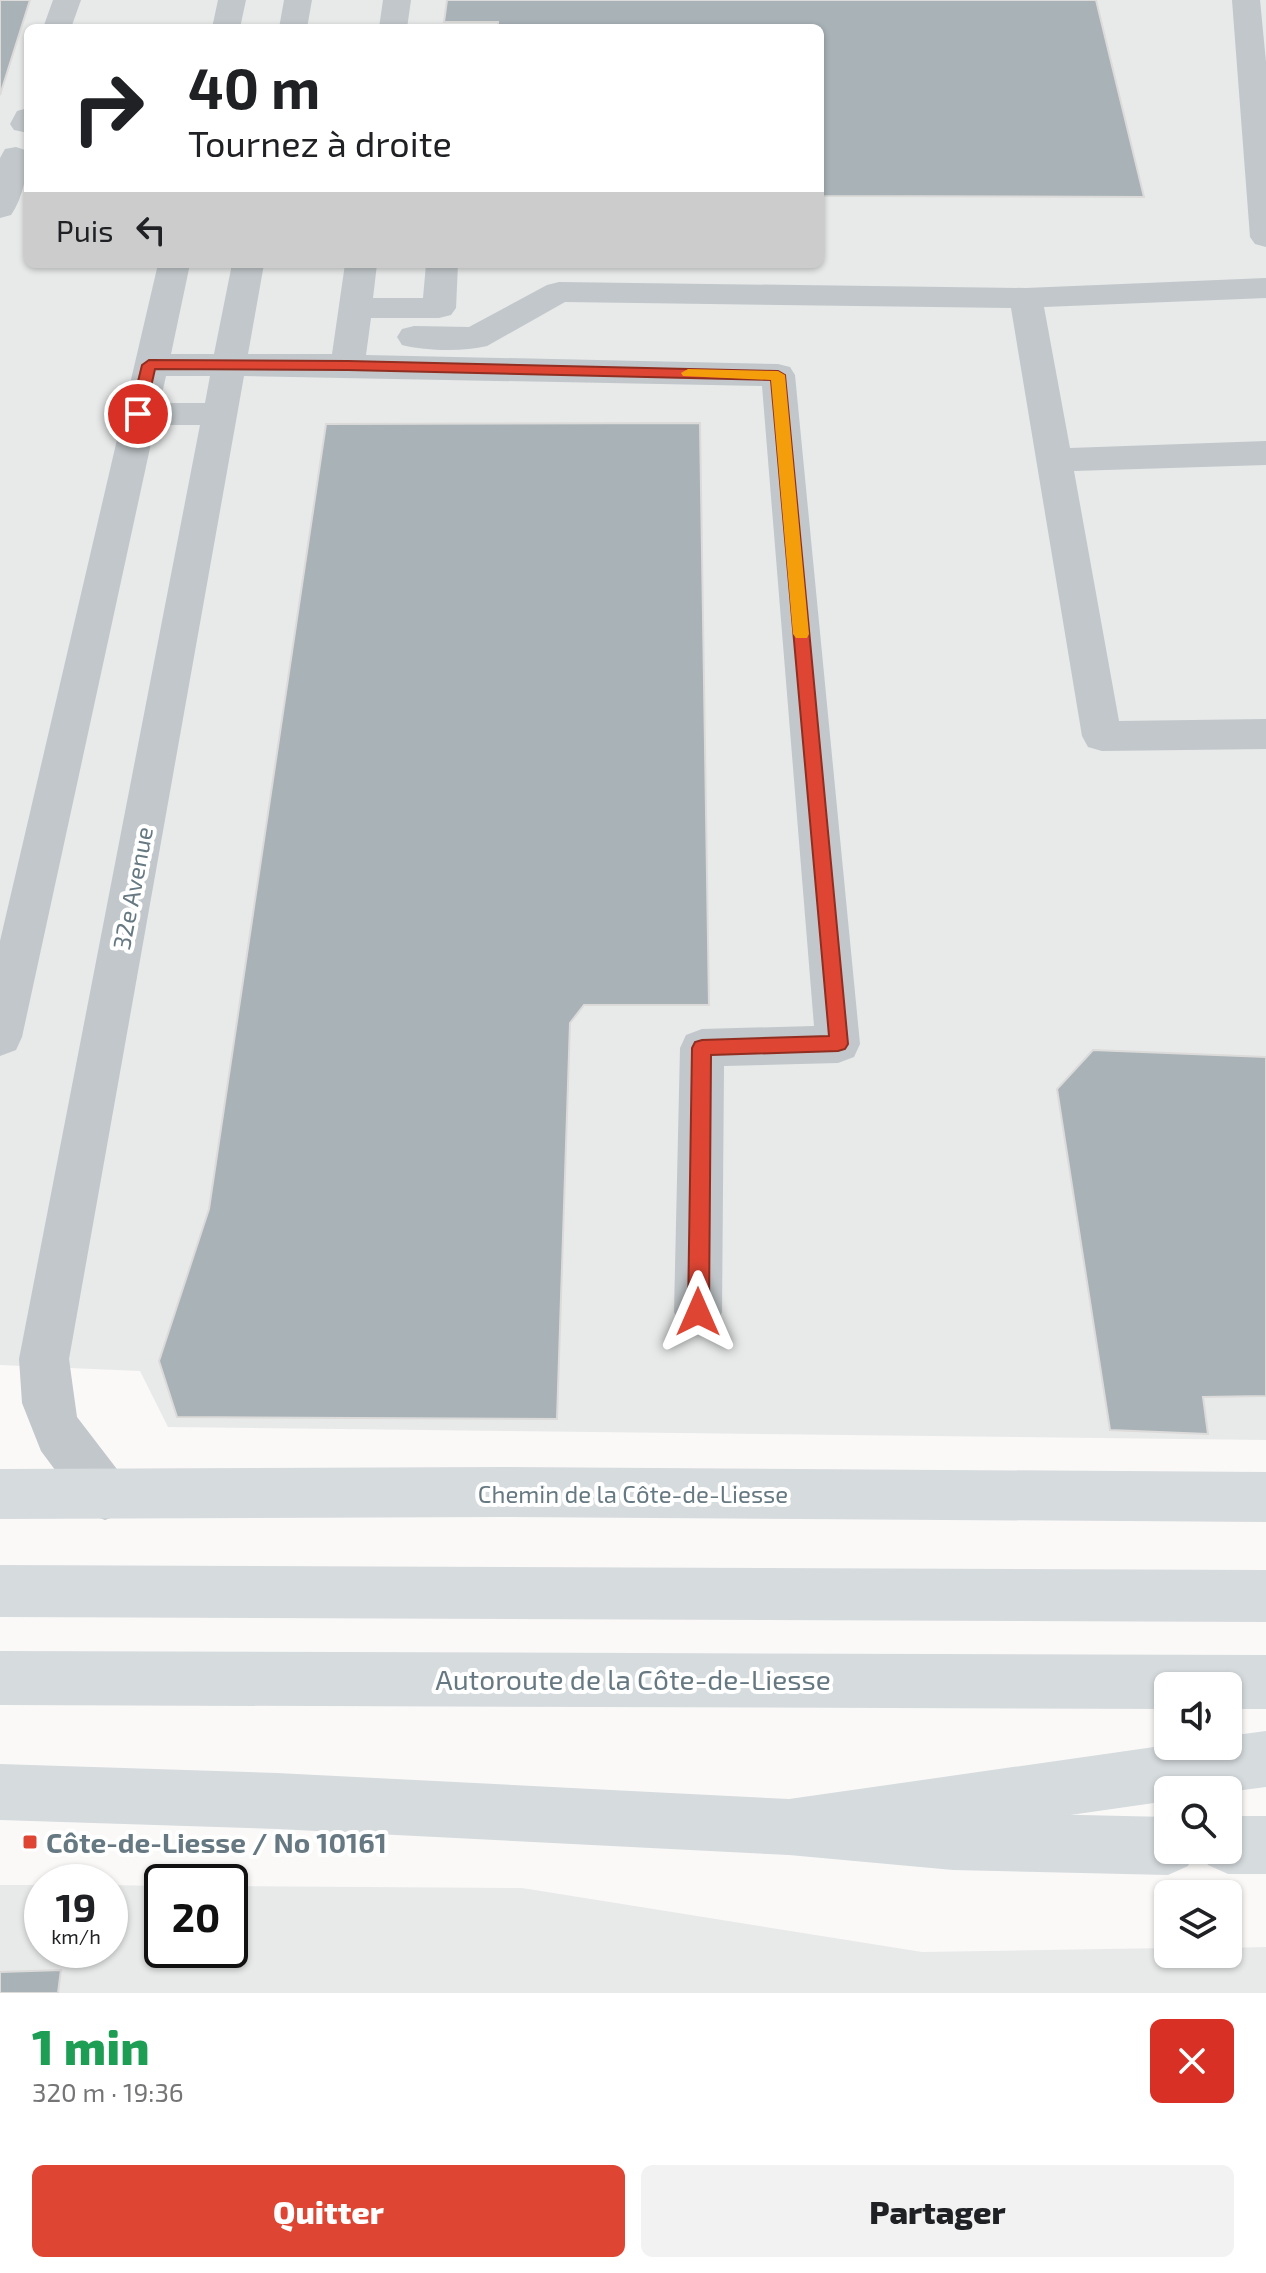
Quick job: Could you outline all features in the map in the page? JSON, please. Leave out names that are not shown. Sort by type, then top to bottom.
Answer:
[{"type":"main road","name":"Chemin de la Côte-de-Liesse","points":[[0,1494],[502,1492],[1266,1497]]},
{"type":"main road","points":[[0,1591],[1266,1596]]},
{"type":"main road","name":"Autoroute de la Côte-de-Liesse","points":[[0,1678],[1266,1682]]},
{"type":"main road","points":[[789,1827],[1266,1759]]},
{"type":"main road","points":[[0,1792],[277,1801],[789,1827],[953,1841],[1154,1846]]},
{"type":"main road","points":[[1242,1845],[1266,1845]]},
{"type":"street","points":[[58,24],[67,0]]},
{"type":"street","points":[[227,24],[232,0]]},
{"type":"street","points":[[294,24],[298,0]]},
{"type":"street","points":[[394,24],[397,0]]},
{"type":"street","points":[[1246,0],[1266,237]]},
{"type":"street","points":[[0,208],[15,156]]},
{"type":"street","points":[[0,1037],[173,268]]},
{"type":"street","name":"32e Avenue","points":[[105,1495],[53,1425],[44,1394],[44,1359],[247,268]]},
{"type":"street","points":[[352,336],[360,268]]},
{"type":"street","points":[[149,365],[230,365],[352,336],[439,308],[442,268]]},
{"type":"street","points":[[352,336],[475,338],[559,292],[1026,298],[1266,288]]},
{"type":"street","points":[[1026,298],[1102,736],[1266,734]]},
{"type":"street","points":[[352,336],[778,375],[838,1044],[702,1048],[698,1312]]},
{"type":"street","points":[[138,414],[221,414]]},
{"type":"street","points":[[1054,460],[1266,453]]},
{"type":"shaded area","points":[[0,0],[1266,0],[1266,1440],[168,1427],[140,1371],[0,1365]]},
{"type":"shaded area","points":[[0,1885],[24,1885],[24,1968],[128,1968],[128,1885],[144,1886],[144,1968],[248,1968],[248,1886],[522,1888],[922,1952],[1154,1948],[1154,1968],[1242,1968],[1242,1948],[1266,1947],[1266,1993],[0,1993]]},
{"type":"building","points":[[0,0],[30,0],[0,95]]},
{"type":"building","points":[[447,0],[1096,0],[1144,197],[824,196],[824,24],[444,22]]},
{"type":"building","points":[[700,423],[709,1005],[584,1005],[570,1023],[557,1419],[177,1417],[159,1361],[209,1209],[326,424]]},
{"type":"building","points":[[1093,1050],[1266,1057],[1266,1396],[1203,1397],[1208,1434],[1110,1430],[1057,1089]]},
{"type":"building","points":[[61,1970],[58,1993],[0,1993],[0,1972]]},
{"type":"slow traffic","points":[[688,373],[778,375],[801,634]]},
{"type":"place","name":"Côte-de-Liesse / No 10161","points":[[30,1842]]},
{"type":"route","points":[[138,414],[149,365],[348,365],[778,375],[838,1044],[702,1048],[698,1312]]}]
